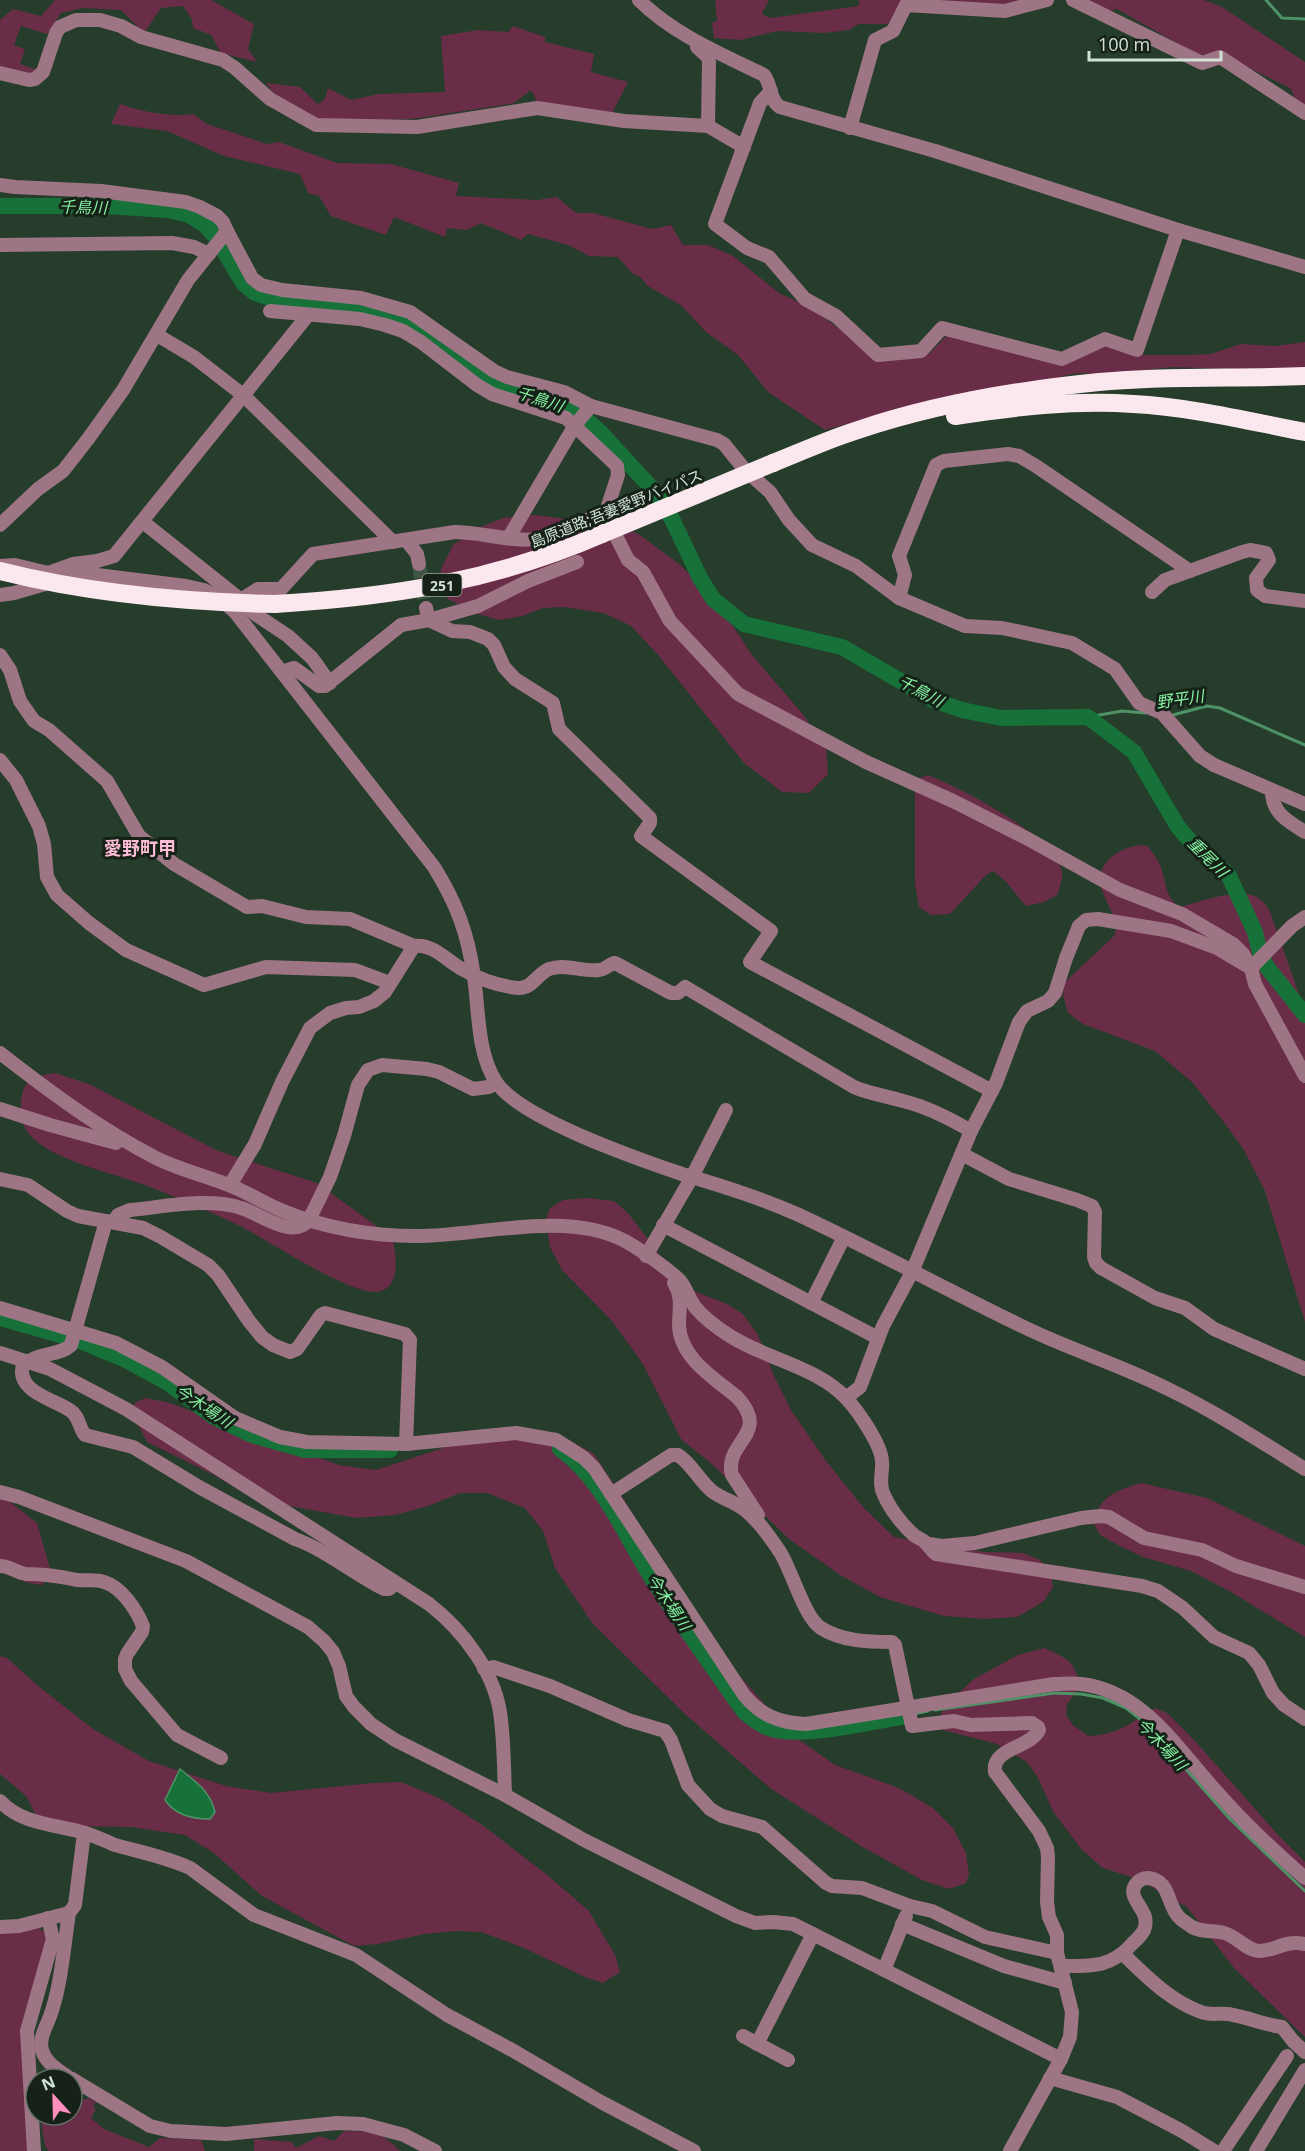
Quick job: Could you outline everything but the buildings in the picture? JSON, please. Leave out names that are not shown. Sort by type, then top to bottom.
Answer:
[{"type":"highway","points":[[813,448],[856,430],[896,418],[1045,388],[1155,378],[1305,376]]},
{"type":"highway","points":[[813,448],[907,424],[1020,408],[1093,403],[1134,404],[1180,409],[1305,432]]},
{"type":"highway","name":"島原道路;吾妻愛野バイパス","points":[[0,571],[96,591],[215,603],[275,604],[372,596],[423,589],[557,554],[603,526],[813,448]]},
{"type":"street","points":[[639,0],[670,25],[691,38],[764,75],[775,104],[780,107],[935,151],[1178,230],[1305,267]]},
{"type":"street","points":[[850,128],[876,40],[892,31],[906,5],[1005,11],[1047,0]]},
{"type":"street","points":[[1074,0],[1202,63],[1220,57],[1305,113]]},
{"type":"street","points":[[0,73],[29,80],[35,79],[43,72],[60,27],[76,21],[100,20],[121,26],[141,37],[223,60],[270,99],[316,125],[417,127],[537,108],[624,121],[708,126],[744,147]]},
{"type":"street","points":[[691,38],[694,45],[708,57],[709,62],[708,126]]},
{"type":"street","points":[[771,91],[760,103],[715,224],[747,248],[770,257],[805,299],[836,316],[879,355],[921,351],[942,328],[1062,359],[1105,339],[1137,350],[1178,230]]},
{"type":"street","points":[[0,185],[101,191],[186,202],[217,216],[223,222],[225,232],[252,278],[261,285],[282,290],[361,298],[410,312],[494,371],[507,377],[564,392],[589,407],[717,440],[770,492],[789,520],[812,545],[856,566],[899,598],[965,626],[1002,628],[1072,643],[1115,669],[1139,703],[1165,716],[1200,756],[1215,765],[1305,804]]},
{"type":"street","points":[[0,525],[38,489],[63,471],[123,390],[188,280],[225,232]]},
{"type":"street","points":[[0,245],[172,243],[211,251]]},
{"type":"street","points":[[270,311],[360,319],[402,331],[421,342],[492,394],[554,413],[576,423],[617,466],[618,475],[603,526]]},
{"type":"street","points":[[0,566],[15,565],[48,573],[74,564],[106,559],[119,552],[308,315]]},
{"type":"street","points":[[157,334],[195,357],[243,395],[399,541],[417,554],[418,564]]},
{"type":"street","points":[[509,537],[576,423],[589,407]]},
{"type":"street","points":[[899,598],[905,575],[899,556],[936,465],[944,461],[1008,454],[1019,456],[1036,466],[1190,571]]},
{"type":"street","points":[[241,600],[258,589],[281,589],[314,554],[455,532],[541,538],[554,535],[592,518],[603,526],[611,526],[628,560],[643,572],[670,621],[738,694],[866,762],[953,801],[1120,890],[1182,914],[1233,944],[1243,954],[1259,960]]},
{"type":"street","points":[[143,522],[241,600],[255,614],[296,644],[312,658],[330,682]]},
{"type":"street","points":[[1152,592],[1165,580],[1242,552],[1261,550],[1266,553],[1269,560],[1256,578],[1257,590],[1265,596],[1305,601]]},
{"type":"street","points":[[282,672],[294,668],[319,686],[325,686],[401,624],[427,614],[477,606],[528,581],[577,562]]},
{"type":"street","points":[[0,595],[90,574],[204,590],[218,597],[235,612],[434,867],[452,896],[466,932],[483,1050],[488,1066],[496,1082],[517,1102],[564,1127],[637,1159],[743,1193],[798,1215],[1031,1330],[1189,1398],[1305,1469]]},
{"type":"street","points":[[427,614],[452,631],[470,632],[488,639],[494,645],[504,667],[515,679],[553,703],[559,729],[650,818],[650,823],[641,836],[771,931],[750,962],[992,1091]]},
{"type":"street","points":[[0,655],[10,670],[20,701],[34,721],[49,730],[107,781],[139,836],[174,864],[247,907],[262,906],[306,917],[350,919],[414,946],[420,945],[433,949],[461,969],[474,975],[497,984],[522,988],[527,987],[550,969],[558,967],[598,971],[615,963],[671,993],[678,993],[685,987],[854,1087],[943,1114],[971,1131]]},
{"type":"street","points":[[0,761],[16,780],[39,826],[50,885],[57,895],[88,923],[126,950],[204,986],[266,967],[355,970],[390,983]]},
{"type":"street","points":[[1272,790],[1276,810],[1288,822],[1305,832]]},
{"type":"street","points":[[1305,917],[1292,926],[1259,960],[1255,984],[1305,1076]]},
{"type":"street","points":[[846,1398],[860,1387],[878,1338],[912,1272],[971,1131],[992,1091],[1019,1022],[1027,1011],[1048,1001],[1055,993],[1065,958],[1079,926],[1086,920],[1098,919],[1171,931],[1259,960]]},
{"type":"street","points":[[230,1185],[255,1144],[282,1082],[310,1028],[330,1013],[345,1008],[359,1007],[374,1001],[385,992],[414,946]]},
{"type":"street","points":[[0,1053],[103,1129],[157,1159],[182,1170],[230,1185],[283,1211],[309,1220],[348,1231],[419,1236],[566,1226],[587,1228],[624,1240],[680,1281],[698,1310],[728,1335],[815,1375],[828,1382],[846,1398],[867,1426],[881,1454],[881,1486],[884,1495],[903,1523],[936,1554],[1142,1586],[1158,1591],[1183,1608],[1214,1637],[1249,1653],[1259,1665],[1273,1693],[1284,1705],[1305,1719]]},
{"type":"street","points":[[396,1583],[384,1589],[310,1545],[199,1487],[133,1447],[86,1435],[75,1413],[31,1389],[22,1371],[23,1365],[44,1354],[67,1348],[74,1335],[109,1222],[118,1215],[130,1210],[208,1203],[242,1208],[291,1228],[305,1225],[330,1177],[358,1085],[368,1071],[381,1065],[427,1069],[478,1089],[489,1087],[496,1082]]},
{"type":"street","points":[[0,1109],[120,1144],[126,1142]]},
{"type":"street","points":[[646,1256],[692,1177],[726,1110]]},
{"type":"street","points":[[962,1154],[1009,1179],[1092,1206],[1095,1212],[1094,1257],[1101,1268],[1155,1298],[1185,1308],[1214,1329],[1305,1369]]},
{"type":"street","points":[[0,1179],[28,1185],[78,1216],[143,1228],[208,1266],[218,1275],[262,1337],[273,1345],[290,1352],[297,1349],[321,1315],[325,1313],[405,1334],[410,1340],[406,1444]]},
{"type":"street","points":[[663,1225],[878,1338]]},
{"type":"street","points":[[811,1303],[844,1237]]},
{"type":"street","points":[[666,1269],[666,1273],[679,1294],[681,1338],[691,1358],[737,1396],[750,1416],[750,1426],[731,1461],[730,1468],[732,1475],[761,1519],[762,1528]]},
{"type":"street","points":[[0,1308],[74,1335],[116,1343],[162,1367],[214,1405],[256,1428],[280,1437],[307,1442],[406,1444],[516,1433],[556,1440],[584,1458],[594,1468],[753,1706],[778,1721],[806,1724],[908,1713],[1054,1684],[1082,1684],[1123,1697],[1138,1706],[1159,1725],[1241,1819],[1305,1878]]},
{"type":"street","points":[[0,1353],[50,1369],[126,1409],[450,1620],[470,1644],[484,1669],[501,1718],[505,1795]]},
{"type":"street","points":[[611,1494],[671,1455],[678,1455],[713,1492],[744,1509],[762,1528],[781,1554],[816,1624],[841,1637],[895,1644],[912,1726],[954,1721],[971,1725],[1032,1723],[1038,1726],[1039,1730],[1035,1736],[998,1758],[994,1766],[995,1772],[1039,1831],[1047,1848],[1049,1917],[1057,1935],[1059,1960],[1072,2012],[1072,2024],[1070,2037],[1060,2059],[1010,2151]]},
{"type":"street","points":[[0,1485],[19,1497]]},
{"type":"street","points":[[0,1492],[19,1497],[186,1561],[308,1627],[333,1652],[346,1696],[354,1707],[371,1724],[395,1740],[505,1795],[584,1840],[736,1916],[755,1923],[793,1924],[1060,2059]]},
{"type":"street","points":[[927,1544],[942,1546],[975,1543],[1081,1518],[1109,1517],[1144,1538],[1202,1550],[1236,1566],[1305,1587]]},
{"type":"street","points":[[0,1566],[9,1566],[24,1574],[38,1573],[77,1580],[102,1581],[116,1589],[144,1626],[125,1659],[127,1674],[131,1681],[177,1735],[221,1758]]},
{"type":"street","points":[[484,1669],[493,1667],[550,1686],[628,1720],[665,1731],[671,1740],[688,1785],[710,1809],[722,1816],[762,1827],[832,1886],[862,1888],[910,1906],[932,1911],[985,1936],[1059,1960],[1092,1966],[1103,1964],[1123,1954],[1142,1933],[1146,1925],[1143,1911],[1133,1892],[1138,1881],[1144,1878],[1151,1878],[1163,1886],[1167,1890],[1178,1917],[1194,1928],[1224,1933],[1258,1951],[1296,1942],[1305,1944]]},
{"type":"street","points":[[0,1801],[24,1817],[45,1825],[84,1833],[190,1868],[254,1915],[356,1955],[447,2015],[601,2102],[694,2151]]},
{"type":"street","points":[[55,2067],[42,2052],[41,2045],[44,2029],[54,2006],[69,1913],[75,1905],[84,1833]]},
{"type":"street","points":[[884,1970],[910,1906]]},
{"type":"street","points":[[0,1927],[20,1926],[69,1913]]},
{"type":"street","points":[[34,2151],[27,2031],[53,1939],[48,1918]]},
{"type":"street","points":[[902,1924],[1004,1966],[1065,1983]]},
{"type":"street","points":[[758,2044],[813,1934]]},
{"type":"street","points":[[1123,1954],[1159,1989],[1174,1999],[1201,2012],[1233,2015],[1282,2027],[1305,2052]]},
{"type":"street","points":[[743,2036],[788,2060]]},
{"type":"street","points":[[1223,2151],[1287,2056]]},
{"type":"street","points":[[1256,2151],[1304,2075]]},
{"type":"street","points":[[1050,2078],[1117,2097],[1182,2131],[1214,2151]]},
{"type":"street","points":[[84,2086],[150,2126],[171,2132],[226,2134],[337,2124],[363,2124],[385,2128],[404,2135],[435,2151]]},
{"type":"shaded area","points":[[55,0],[211,0],[254,24],[248,49],[257,62],[221,53],[211,35],[193,28],[192,19],[183,6],[161,8],[144,33],[121,10],[83,8],[61,13],[47,34],[21,26],[14,45],[25,49],[20,64],[37,70],[35,76],[0,70],[0,20],[13,9],[41,16]]},
{"type":"shaded area","points":[[715,0],[769,0],[762,14],[770,18],[859,6],[859,0],[1029,0],[1001,6],[904,1],[888,24],[859,24],[849,30],[824,33],[777,31],[740,40],[714,38],[712,23],[717,21]]},
{"type":"shaded area","points":[[1082,0],[1204,0],[1222,7],[1305,62],[1305,108],[1299,105],[1290,88],[1221,54],[1198,55],[1117,9],[1105,12]]},
{"type":"shaded area","points":[[513,26],[545,37],[545,42],[594,54],[591,72],[628,82],[611,115],[538,103],[531,90],[514,103],[413,119],[318,121],[276,96],[266,83],[300,87],[318,104],[325,99],[328,88],[351,100],[379,94],[445,92],[441,36],[478,30],[508,32]]},
{"type":"shaded area","points":[[120,104],[156,113],[193,114],[207,124],[267,144],[279,142],[337,163],[391,164],[459,183],[456,196],[537,200],[557,197],[576,213],[593,213],[652,229],[671,225],[683,245],[708,245],[733,256],[779,293],[825,318],[876,358],[929,354],[948,334],[1061,362],[1106,346],[1142,355],[1188,355],[1211,354],[1241,344],[1275,346],[1305,342],[1305,368],[1266,370],[1172,367],[1098,375],[1076,373],[906,408],[825,430],[768,392],[738,355],[706,332],[682,306],[648,286],[639,276],[633,274],[618,257],[589,256],[568,245],[528,234],[521,240],[481,223],[467,230],[447,228],[445,237],[394,217],[386,235],[331,216],[319,196],[308,193],[300,174],[224,156],[167,131],[111,124]]},
{"type":"shaded area","points":[[535,515],[590,522],[637,533],[679,564],[713,596],[752,655],[801,712],[826,746],[828,774],[809,793],[782,792],[744,763],[659,656],[631,626],[604,613],[564,607],[543,608],[522,616],[499,620],[478,614],[448,599],[439,589],[441,569],[453,545],[478,528],[503,518]]},
{"type":"shaded area","points":[[928,775],[961,790],[1005,815],[1044,845],[1057,859],[1062,873],[1057,895],[1044,902],[1026,906],[1007,883],[993,871],[986,875],[950,914],[931,915],[919,907],[915,884],[915,789],[920,778]]},
{"type":"shaded area","points":[[1140,845],[1148,846],[1161,869],[1168,893],[1180,907],[1234,894],[1254,896],[1265,903],[1305,1011],[1305,1322],[1265,1191],[1244,1150],[1223,1121],[1192,1082],[1155,1051],[1083,1024],[1068,1013],[1063,995],[1064,983],[1114,936],[1118,924],[1102,890],[1100,880],[1104,866],[1120,851]]},
{"type":"shaded area","points":[[55,1073],[89,1084],[218,1151],[317,1183],[393,1238],[396,1268],[392,1282],[381,1291],[369,1291],[352,1286],[332,1278],[251,1232],[214,1214],[142,1184],[66,1158],[39,1144],[27,1132],[22,1119],[22,1093],[31,1080]]},
{"type":"shaded area","points":[[587,1198],[614,1201],[628,1213],[671,1270],[694,1291],[727,1304],[743,1314],[758,1335],[774,1376],[791,1410],[826,1461],[863,1507],[894,1537],[984,1552],[1023,1553],[1040,1560],[1051,1574],[1053,1587],[1043,1602],[1017,1617],[984,1619],[944,1616],[880,1597],[840,1575],[789,1539],[712,1464],[681,1439],[643,1364],[612,1321],[562,1270],[550,1247],[546,1220],[550,1208],[563,1200]]},
{"type":"shaded area","points":[[146,1398],[170,1403],[339,1465],[376,1470],[492,1432],[560,1435],[594,1454],[685,1601],[731,1666],[791,1734],[835,1765],[899,1788],[933,1808],[953,1828],[966,1853],[969,1874],[966,1883],[949,1889],[922,1880],[861,1846],[770,1788],[685,1714],[593,1624],[555,1568],[543,1531],[525,1508],[487,1493],[460,1493],[428,1506],[395,1515],[356,1518],[295,1507],[244,1493],[214,1475],[147,1442],[131,1411],[136,1402]]},
{"type":"shaded area","points":[[1141,1483],[1207,1498],[1305,1546],[1305,1637],[1231,1592],[1191,1571],[1143,1557],[1100,1535],[1093,1522],[1100,1506],[1111,1495]]},
{"type":"shaded area","points":[[0,1494],[37,1523],[51,1572],[42,1585],[19,1579],[0,1565]]},
{"type":"shaded area","points":[[1044,1648],[1064,1658],[1076,1672],[1080,1687],[1067,1704],[1066,1715],[1073,1725],[1088,1736],[1099,1735],[1124,1727],[1155,1708],[1167,1713],[1305,1862],[1305,2037],[1234,1968],[1187,1907],[1137,1879],[1103,1868],[1082,1850],[1054,1813],[1037,1776],[1027,1762],[997,1744],[943,1730],[940,1721],[943,1707],[974,1679],[1018,1655]]},
{"type":"shaded area","points":[[0,1656],[7,1658],[93,1729],[149,1761],[226,1786],[271,1793],[401,1782],[439,1798],[481,1824],[546,1874],[589,1911],[615,1955],[620,1972],[603,1983],[585,1977],[524,1948],[481,1932],[456,1931],[425,1934],[378,1944],[354,1946],[262,1896],[214,1853],[185,1835],[131,1827],[60,1826],[39,1821],[26,1796],[0,1774]]},
{"type":"shaded area","points":[[180,1769],[202,1787],[210,1798],[215,1812],[210,1819],[185,1815],[165,1800]]},
{"type":"shaded area","points":[[36,1926],[47,1934],[48,1940],[23,2018],[26,2067],[24,2127],[29,2127],[30,2151],[0,2151],[0,1931]]},
{"type":"shaded area","points":[[88,2098],[96,2102],[93,2106],[96,2109],[91,2118],[104,2129],[149,2147],[160,2138],[201,2140],[205,2151],[49,2151],[45,2146],[42,2127],[84,2127],[84,2100]]},
{"type":"shaded area","points":[[344,2131],[381,2136],[400,2151],[254,2151],[254,2139],[292,2142],[296,2148],[319,2136],[334,2141]]},
{"type":"waterway","points":[[1266,0],[1282,18],[1305,19]]},
{"type":"waterway","name":"千鳥川","points":[[0,206],[106,206],[168,210],[189,215],[205,225],[216,237],[243,283],[255,293],[276,300],[383,312],[402,319],[494,385],[545,398],[578,412],[601,433],[656,493],[671,517],[700,578],[713,599],[744,624],[842,647],[933,700],[962,710],[1001,718],[1088,717],[1134,752],[1178,827],[1191,842],[1228,874],[1255,932],[1260,953],[1267,967],[1305,1015]]},
{"type":"waterway","name":"野平川","points":[[1169,716],[1207,706],[1220,708],[1305,745]]},
{"type":"waterway","name":"野平川","points":[[1088,717],[1122,711],[1145,713]]},
{"type":"waterway","name":"今木場川","points":[[0,1318],[78,1340],[124,1359],[168,1383],[214,1417],[252,1435],[305,1450],[390,1450]]},
{"type":"waterway","name":"今木場川","points":[[560,1449],[576,1462],[602,1493],[655,1583],[744,1712],[772,1729],[802,1732],[906,1716]]},
{"type":"waterway","name":"今木場川","points":[[935,1710],[1054,1693],[1103,1698],[1126,1708],[1145,1723],[1230,1819],[1305,1891]]},
{"type":"waterway","name":"今木場川","points":[[914,1714],[928,1711]]},
{"type":"tunnel","points":[[419,564],[426,608]]},
{"type":"district","name":"愛野町甲","points":[[140,848]]},
{"type":"water label","name":"重尾川","points":[[1208,857]]}]
